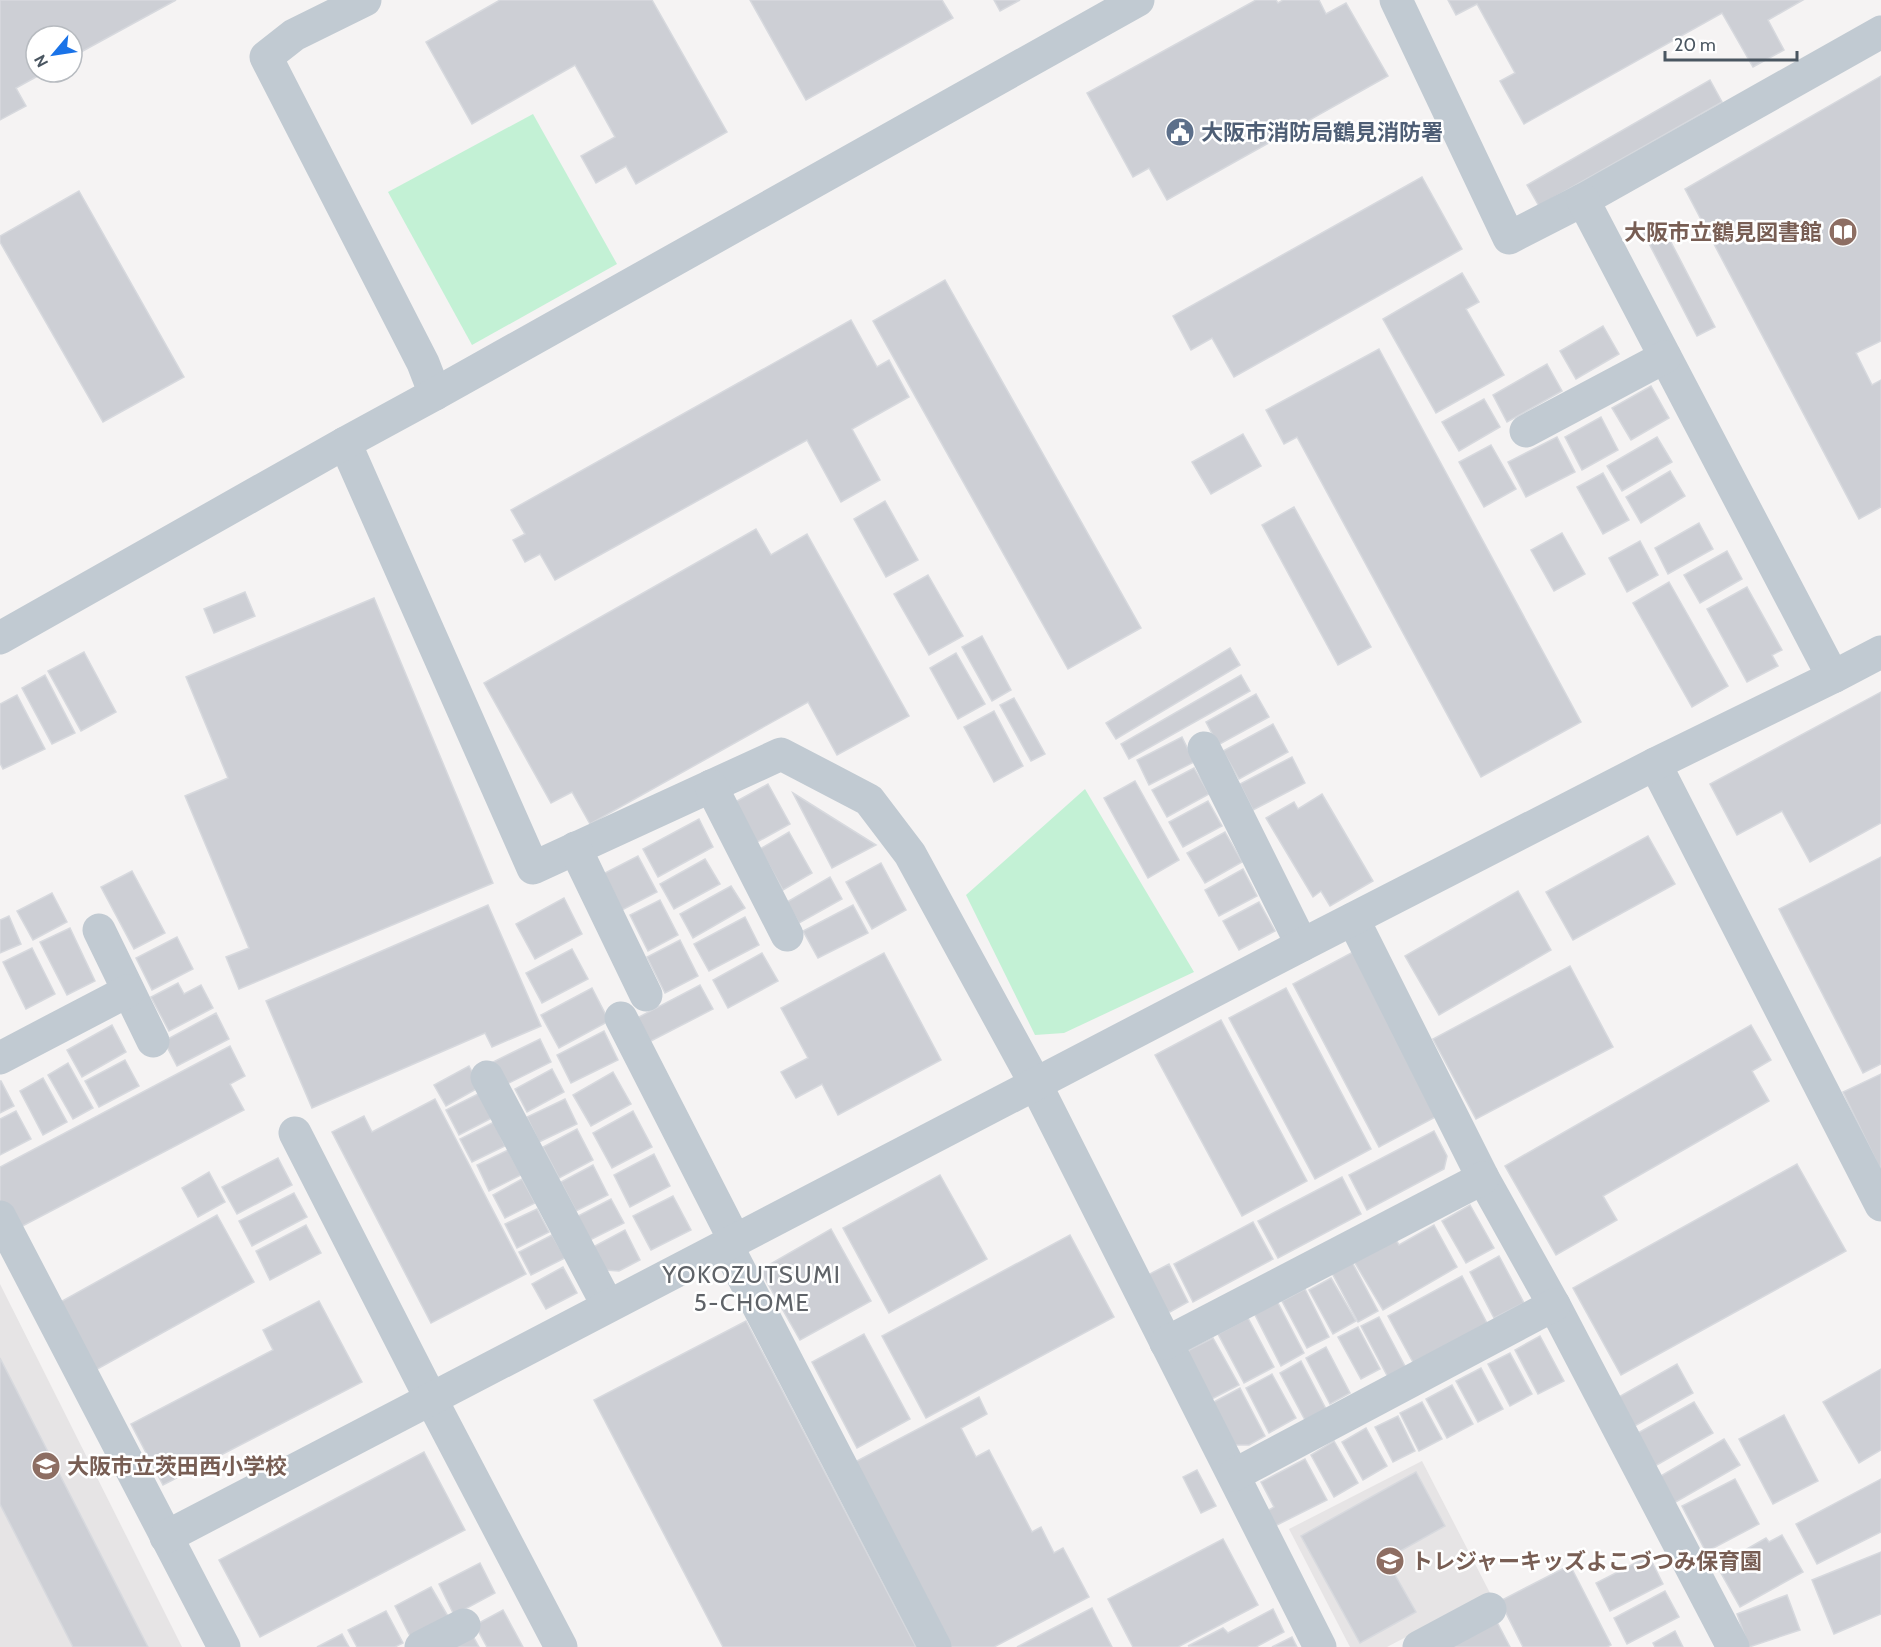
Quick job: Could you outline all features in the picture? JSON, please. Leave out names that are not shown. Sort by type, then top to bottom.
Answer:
[{"type":"street","points":[[365,0],[294,35],[266,57],[423,363],[435,394]]},
{"type":"street","points":[[0,639],[345,443],[1138,0]]},
{"type":"street","points":[[1396,0],[1509,238],[1583,200],[1881,32]]},
{"type":"street","points":[[1583,200],[1833,677]]},
{"type":"street","points":[[1526,431],[1665,357]]},
{"type":"street","points":[[345,443],[533,868],[781,754],[869,800],[910,854],[1035,1083],[1320,1647]]},
{"type":"street","points":[[166,1537],[1353,918],[1881,652]]},
{"type":"street","points":[[1204,748],[1302,945]]},
{"type":"street","points":[[1655,764],[1881,1205]]},
{"type":"street","points":[[711,786],[787,935]]},
{"type":"street","points":[[575,849],[646,995]]},
{"type":"street","points":[[1353,918],[1483,1178],[1554,1305],[1732,1647]]},
{"type":"street","points":[[99,930],[153,1041]]},
{"type":"street","points":[[0,1058],[128,992]]},
{"type":"street","points":[[621,1018],[730,1242],[935,1647]]},
{"type":"street","points":[[487,1077],[608,1306]]},
{"type":"street","points":[[295,1133],[561,1647]]},
{"type":"street","points":[[1166,1343],[1483,1178]]},
{"type":"street","points":[[4,1236],[224,1647]]},
{"type":"street","points":[[1234,1475],[1554,1305]]},
{"type":"street","points":[[1419,1647],[1490,1609]]},
{"type":"street","points":[[421,1647],[464,1624]]},
{"type":"shaded area","name":"大阪市立茨田西小学校","points":[[0,1284],[182,1647],[0,1647]]},
{"type":"shaded area","name":"トレジャーキッズよこづつみ保育園","points":[[1422,1461],[1490,1593],[1387,1647],[1350,1647],[1289,1529]]},
{"type":"green space","points":[[533,114],[617,264],[472,345],[388,192]]},
{"type":"green space","points":[[1085,789],[1194,972],[1064,1033],[1035,1035],[966,895]]},
{"type":"building","points":[[0,0],[176,0],[84,50],[84,24],[24,24],[24,84],[16,88],[26,106],[0,120]]},
{"type":"building","points":[[500,0],[652,0],[727,132],[636,184],[626,166],[596,183],[581,156],[615,137],[575,65],[472,124],[426,42]]},
{"type":"building","points":[[750,0],[942,0],[953,18],[806,100]]},
{"type":"building","points":[[994,0],[1020,0],[1000,11]]},
{"type":"building","points":[[1256,0],[1276,0],[1278,3],[1283,0],[1319,0],[1326,14],[1346,3],[1388,76],[1167,200],[1149,168],[1133,177],[1087,93]]},
{"type":"building","points":[[1448,0],[1803,0],[1768,20],[1784,50],[1753,67],[1722,13],[1524,124],[1500,81],[1515,73],[1477,4],[1456,15]]},
{"type":"building","points":[[1881,76],[1881,341],[1856,353],[1872,385],[1881,380],[1881,507],[1859,519],[1685,189]]},
{"type":"building","points":[[1710,80],[1722,102],[1539,206],[1527,185]]},
{"type":"building","points":[[1422,177],[1462,249],[1234,377],[1212,338],[1191,350],[1173,316]]},
{"type":"building","points":[[79,191],[184,377],[103,422],[0,242],[0,236]]},
{"type":"building","points":[[1660,221],[1715,327],[1697,336],[1642,230]]},
{"type":"building","points":[[1462,273],[1479,302],[1466,309],[1504,375],[1436,413],[1383,319]]},
{"type":"building","points":[[945,280],[1141,628],[1068,669],[873,321]]},
{"type":"building","points":[[851,320],[877,367],[889,360],[909,397],[852,429],[880,480],[841,502],[807,440],[555,580],[540,554],[525,562],[513,540],[525,534],[511,510]]},
{"type":"building","points":[[1603,326],[1619,354],[1576,379],[1560,351]]},
{"type":"building","points":[[1379,349],[1581,722],[1481,777],[1297,437],[1284,444],[1266,410]]},
{"type":"building","points":[[1547,364],[1562,391],[1507,422],[1493,395]]},
{"type":"building","points":[[1651,386],[1669,418],[1631,440],[1612,408]]},
{"type":"building","points":[[1484,399],[1500,427],[1459,451],[1442,422]]},
{"type":"building","points":[[1601,417],[1618,450],[1582,470],[1565,437]]},
{"type":"building","points":[[1243,434],[1261,466],[1211,494],[1192,462]]},
{"type":"building","points":[[1557,437],[1575,472],[1526,497],[1508,462]]},
{"type":"building","points":[[1657,437],[1672,462],[1622,491],[1607,466]]},
{"type":"building","points":[[1491,445],[1516,489],[1484,507],[1459,462]]},
{"type":"building","points":[[1670,471],[1685,496],[1641,523],[1626,497]]},
{"type":"building","points":[[1603,473],[1629,520],[1603,534],[1577,487]]},
{"type":"building","points":[[885,501],[918,560],[886,577],[854,519]]},
{"type":"building","points":[[1294,507],[1371,647],[1338,665],[1262,525]]},
{"type":"building","points":[[1699,523],[1713,549],[1668,574],[1655,548]]},
{"type":"building","points":[[756,529],[771,555],[807,534],[909,716],[837,755],[808,702],[590,824],[572,792],[551,803],[484,683]]},
{"type":"building","points":[[1562,533],[1585,574],[1554,591],[1531,550]]},
{"type":"building","points":[[1640,541],[1658,575],[1627,592],[1609,558]]},
{"type":"building","points":[[1727,551],[1742,579],[1700,603],[1684,575]]},
{"type":"building","points":[[928,575],[963,636],[929,655],[894,594]]},
{"type":"building","points":[[1669,582],[1728,686],[1692,707],[1633,603]]},
{"type":"building","points":[[1747,587],[1782,650],[1772,655],[1778,666],[1747,682],[1707,609]]},
{"type":"building","points":[[245,592],[255,616],[214,633],[204,609]]},
{"type":"building","points":[[374,598],[493,883],[239,989],[226,957],[249,948],[185,796],[228,778],[186,677]]},
{"type":"building","points":[[982,636],[1011,690],[992,701],[962,647]]},
{"type":"building","points":[[1230,648],[1240,665],[1116,739],[1106,723]]},
{"type":"building","points":[[84,652],[116,712],[81,731],[48,671]]},
{"type":"building","points":[[956,653],[985,704],[958,719],[930,668]]},
{"type":"building","points":[[45,675],[75,733],[52,744],[22,688]]},
{"type":"building","points":[[1241,675],[1250,691],[1129,759],[1121,744]]},
{"type":"building","points":[[1881,692],[1881,823],[1810,862],[1782,811],[1737,835],[1710,784]]},
{"type":"building","points":[[1256,694],[1269,717],[1218,745],[1206,722]]},
{"type":"building","points":[[17,695],[45,749],[3,769],[0,763],[0,704]]},
{"type":"building","points":[[1014,698],[1045,754],[1031,761],[1000,705]]},
{"type":"building","points":[[994,711],[1023,766],[994,782],[964,727]]},
{"type":"building","points":[[1273,724],[1288,752],[1239,779],[1223,751]]},
{"type":"building","points":[[1182,737],[1194,762],[1149,785],[1137,760]]},
{"type":"building","points":[[1292,757],[1305,783],[1253,810],[1240,784]]},
{"type":"building","points":[[1194,768],[1209,794],[1167,817],[1152,790]]},
{"type":"building","points":[[1135,781],[1179,860],[1148,878],[1104,798]]},
{"type":"building","points":[[768,784],[790,824],[757,842],[735,802]]},
{"type":"building","points":[[793,793],[876,845],[832,868]]},
{"type":"building","points":[[1322,794],[1373,881],[1330,906],[1321,891],[1313,897],[1266,818],[1294,802],[1298,809]]},
{"type":"building","points":[[1208,801],[1222,826],[1183,847],[1169,822]]},
{"type":"building","points":[[699,819],[713,847],[658,877],[643,849]]},
{"type":"building","points":[[789,832],[812,873],[783,890],[760,849]]},
{"type":"building","points":[[1225,832],[1242,862],[1205,883],[1187,853]]},
{"type":"building","points":[[1648,836],[1675,884],[1573,940],[1546,892]]},
{"type":"building","points":[[638,856],[657,892],[620,911],[601,875]]},
{"type":"building","points":[[1881,857],[1881,1064],[1863,1073],[1779,909]]},
{"type":"building","points":[[705,859],[720,884],[674,909],[660,884]]},
{"type":"building","points":[[881,863],[906,910],[872,929],[846,882]]},
{"type":"building","points":[[1243,869],[1257,896],[1219,916],[1205,890]]},
{"type":"building","points":[[132,871],[165,933],[134,949],[101,887]]},
{"type":"building","points":[[830,877],[842,899],[799,923],[787,902]]},
{"type":"building","points":[[731,886],[745,908],[693,938],[680,914]]},
{"type":"building","points":[[1518,891],[1551,950],[1439,1015],[1405,956]]},
{"type":"building","points":[[52,893],[67,922],[33,940],[17,911]]},
{"type":"building","points":[[564,898],[582,934],[535,959],[516,924]]},
{"type":"building","points":[[660,900],[678,935],[648,951],[630,915]]},
{"type":"building","points":[[1259,902],[1275,931],[1239,950],[1223,921]]},
{"type":"building","points":[[488,905],[541,1026],[492,1047],[485,1033],[312,1108],[266,1001]]},
{"type":"building","points":[[853,905],[868,933],[818,958],[803,931]]},
{"type":"building","points":[[9,916],[21,944],[0,953],[0,920]]},
{"type":"building","points":[[745,917],[759,945],[709,971],[694,944]]},
{"type":"building","points":[[70,928],[95,981],[67,995],[40,942]]},
{"type":"building","points":[[177,937],[193,969],[152,990],[136,958]]},
{"type":"building","points":[[680,940],[698,976],[665,993],[647,957]]},
{"type":"building","points":[[32,948],[55,994],[26,1009],[3,962]]},
{"type":"building","points":[[572,949],[588,979],[542,1003],[526,973]]},
{"type":"building","points":[[1355,951],[1441,1114],[1379,1147],[1293,984]]},
{"type":"building","points":[[762,953],[778,981],[728,1008],[713,980]]},
{"type":"building","points":[[884,953],[941,1060],[838,1115],[822,1084],[796,1098],[781,1072],[808,1058],[781,1008]]},
{"type":"building","points":[[1570,966],[1613,1047],[1476,1119],[1433,1039]]},
{"type":"building","points":[[178,983],[184,994],[201,985],[213,1008],[169,1031],[151,997]]},
{"type":"building","points":[[700,985],[713,1009],[649,1042],[637,1018]]},
{"type":"building","points":[[592,988],[609,1021],[559,1048],[541,1015]]},
{"type":"building","points":[[1286,988],[1371,1149],[1315,1179],[1229,1018]]},
{"type":"building","points":[[216,1013],[229,1039],[177,1066],[164,1041]]},
{"type":"building","points":[[1221,1020],[1307,1181],[1242,1216],[1155,1055]]},
{"type":"building","points":[[112,1025],[126,1052],[82,1077],[67,1050]]},
{"type":"building","points":[[1751,1025],[1771,1060],[1752,1071],[1769,1101],[1603,1196],[1617,1220],[1556,1255],[1505,1166]]},
{"type":"building","points":[[604,1031],[618,1060],[571,1083],[557,1055]]},
{"type":"building","points":[[540,1039],[551,1062],[503,1086],[491,1063]]},
{"type":"building","points":[[230,1046],[245,1076],[230,1084],[244,1110],[13,1231],[0,1207],[0,1167]]},
{"type":"building","points":[[125,1060],[139,1086],[99,1107],[85,1081]]},
{"type":"building","points":[[68,1063],[93,1108],[73,1119],[48,1075]]},
{"type":"building","points":[[469,1066],[480,1087],[446,1106],[434,1085]]},
{"type":"building","points":[[552,1069],[564,1092],[527,1112],[515,1089]]},
{"type":"building","points":[[613,1072],[631,1104],[591,1126],[573,1095]]},
{"type":"building","points":[[1881,1074],[1881,1171],[1843,1092]]},
{"type":"building","points":[[43,1078],[67,1122],[43,1135],[20,1091]]},
{"type":"building","points":[[0,1081],[14,1106],[0,1113]]},
{"type":"building","points":[[480,1093],[492,1118],[459,1135],[446,1110]]},
{"type":"building","points":[[435,1099],[526,1274],[431,1323],[332,1132],[364,1116],[372,1132]]},
{"type":"building","points":[[565,1099],[577,1124],[539,1142],[527,1117]]},
{"type":"building","points":[[16,1111],[31,1139],[0,1155],[0,1119]]},
{"type":"building","points":[[633,1111],[652,1147],[612,1168],[593,1133]]},
{"type":"building","points":[[494,1122],[505,1146],[472,1162],[460,1139]]},
{"type":"building","points":[[577,1129],[593,1160],[559,1178],[543,1147]]},
{"type":"building","points":[[1434,1131],[1447,1156],[1444,1169],[1367,1210],[1349,1175]]},
{"type":"building","points":[[508,1150],[521,1175],[489,1191],[477,1165]]},
{"type":"building","points":[[654,1154],[670,1186],[630,1207],[614,1175]]},
{"type":"building","points":[[278,1158],[292,1185],[237,1214],[222,1187]]},
{"type":"building","points":[[1797,1164],[1846,1251],[1621,1375],[1573,1288]]},
{"type":"building","points":[[593,1165],[608,1195],[576,1211],[561,1182]]},
{"type":"building","points":[[209,1172],[225,1202],[198,1217],[182,1188]]},
{"type":"building","points":[[940,1175],[987,1259],[889,1313],[843,1228]]},
{"type":"building","points":[[1342,1177],[1361,1214],[1278,1258],[1258,1221]]},
{"type":"building","points":[[522,1179],[535,1203],[505,1218],[493,1195]]},
{"type":"building","points":[[294,1193],[307,1217],[252,1246],[239,1221]]},
{"type":"building","points":[[673,1196],[691,1230],[651,1250],[633,1216]]},
{"type":"building","points":[[611,1199],[624,1223],[590,1240],[578,1216]]},
{"type":"building","points":[[1470,1205],[1494,1248],[1466,1263],[1442,1221]]},
{"type":"building","points":[[537,1209],[549,1232],[517,1248],[505,1224]]},
{"type":"building","points":[[217,1215],[254,1282],[92,1372],[55,1305]]},
{"type":"building","points":[[1253,1222],[1273,1259],[1193,1302],[1174,1264]]},
{"type":"building","points":[[306,1225],[321,1253],[270,1280],[256,1251]]},
{"type":"building","points":[[1434,1225],[1457,1267],[1383,1310],[1352,1258],[1393,1235],[1399,1245]]},
{"type":"building","points":[[831,1229],[871,1301],[800,1340],[760,1270]]},
{"type":"building","points":[[625,1230],[640,1260],[619,1271],[605,1270],[593,1247]]},
{"type":"building","points":[[552,1235],[565,1258],[531,1275],[519,1252]]},
{"type":"building","points":[[1070,1235],[1114,1317],[926,1418],[882,1336]]},
{"type":"building","points":[[1499,1256],[1524,1303],[1494,1318],[1470,1272]]},
{"type":"building","points":[[1352,1262],[1378,1311],[1358,1322],[1332,1273]]},
{"type":"building","points":[[1169,1264],[1188,1302],[1170,1312],[1162,1311],[1144,1277]]},
{"type":"building","points":[[563,1267],[577,1293],[546,1309],[532,1284]]},
{"type":"building","points":[[1462,1276],[1488,1325],[1414,1364],[1388,1316]]},
{"type":"building","points":[[1331,1278],[1356,1321],[1333,1334],[1309,1290]]},
{"type":"building","points":[[1305,1289],[1329,1337],[1307,1348],[1282,1301]]},
{"type":"building","points":[[319,1301],[362,1382],[163,1485],[131,1424],[273,1350],[263,1330]]},
{"type":"building","points":[[1277,1301],[1304,1353],[1281,1366],[1254,1313]]},
{"type":"building","points":[[1379,1317],[1407,1370],[1389,1379],[1361,1326]]},
{"type":"building","points":[[1248,1318],[1274,1367],[1244,1383],[1218,1334]]},
{"type":"building","points":[[746,1321],[916,1647],[723,1647],[594,1400]]},
{"type":"building","points":[[1358,1327],[1380,1369],[1361,1379],[1338,1337]]},
{"type":"building","points":[[864,1334],[910,1419],[857,1448],[812,1362]]},
{"type":"building","points":[[1540,1336],[1564,1381],[1538,1394],[1515,1350]]},
{"type":"building","points":[[1213,1338],[1239,1385],[1206,1402],[1185,1364],[1189,1350]]},
{"type":"building","points":[[1326,1347],[1350,1393],[1330,1404],[1306,1358]]},
{"type":"building","points":[[1510,1353],[1532,1394],[1510,1406],[1488,1364]]},
{"type":"building","points":[[0,1358],[148,1647],[73,1647],[0,1504]]},
{"type":"building","points":[[1301,1361],[1326,1409],[1305,1420],[1280,1373]]},
{"type":"building","points":[[1677,1364],[1693,1393],[1633,1427],[1617,1398]]},
{"type":"building","points":[[1481,1368],[1503,1409],[1478,1422],[1456,1381]]},
{"type":"building","points":[[1881,1369],[1881,1450],[1859,1463],[1823,1402]]},
{"type":"building","points":[[1272,1374],[1296,1418],[1269,1433],[1246,1388]]},
{"type":"building","points":[[1452,1385],[1473,1424],[1447,1438],[1426,1399]]},
{"type":"building","points":[[1240,1388],[1265,1436],[1249,1445],[1229,1445],[1208,1405]]},
{"type":"building","points":[[979,1397],[987,1414],[961,1428],[976,1457],[989,1450],[1032,1532],[1041,1527],[1054,1553],[1063,1548],[1089,1597],[994,1647],[951,1647],[853,1463]]},
{"type":"building","points":[[1422,1402],[1442,1439],[1419,1451],[1400,1413]]},
{"type":"building","points":[[1694,1402],[1713,1433],[1655,1466],[1636,1434]]},
{"type":"building","points":[[1784,1415],[1818,1481],[1773,1504],[1739,1439]]},
{"type":"building","points":[[1398,1416],[1415,1451],[1393,1462],[1375,1427]]},
{"type":"building","points":[[1366,1428],[1387,1466],[1363,1480],[1342,1442]]},
{"type":"building","points":[[1724,1439],[1740,1465],[1674,1503],[1659,1477]]},
{"type":"building","points":[[1334,1441],[1358,1483],[1334,1497],[1311,1455]]},
{"type":"building","points":[[424,1452],[465,1530],[260,1637],[219,1560]]},
{"type":"building","points":[[1305,1459],[1327,1500],[1275,1526],[1267,1511],[1274,1507],[1261,1482]]},
{"type":"building","points":[[1197,1470],[1216,1506],[1201,1513],[1183,1477]]},
{"type":"building","points":[[1416,1472],[1445,1526],[1386,1559],[1416,1612],[1360,1643],[1301,1536]]},
{"type":"building","points":[[1735,1479],[1759,1524],[1706,1552],[1682,1506]]},
{"type":"building","points":[[1881,1479],[1881,1532],[1817,1564],[1796,1524]]},
{"type":"building","points":[[1782,1535],[1803,1572],[1740,1607],[1717,1566],[1766,1538],[1769,1542]]},
{"type":"building","points":[[1223,1539],[1258,1605],[1178,1647],[1133,1647],[1108,1599]]},
{"type":"building","points":[[1881,1552],[1881,1614],[1834,1634],[1812,1580]]},
{"type":"building","points":[[1649,1556],[1663,1584],[1610,1611],[1596,1583]]},
{"type":"building","points":[[480,1563],[495,1593],[454,1615],[439,1584]]},
{"type":"building","points":[[1570,1565],[1611,1645],[1607,1647],[1523,1647],[1500,1601]]},
{"type":"building","points":[[431,1587],[449,1618],[411,1638],[395,1606]]},
{"type":"building","points":[[1665,1591],[1679,1617],[1627,1644],[1614,1618]]},
{"type":"building","points":[[1787,1595],[1800,1630],[1749,1647],[1737,1614]]},
{"type":"building","points":[[1092,1608],[1112,1647],[1017,1647]]},
{"type":"building","points":[[1273,1609],[1284,1632],[1256,1647],[1188,1646],[1223,1628],[1228,1633]]},
{"type":"building","points":[[503,1610],[523,1647],[487,1647],[475,1625]]},
{"type":"building","points":[[386,1611],[403,1643],[395,1647],[357,1647],[348,1630]]},
{"type":"building","points":[[1497,1622],[1510,1647],[1448,1647]]},
{"type":"building","points":[[1675,1631],[1683,1647],[1655,1647],[1653,1643]]},
{"type":"building","points":[[342,1634],[349,1647],[317,1647]]},
{"type":"building","points":[[473,1636],[479,1647],[453,1647]]},
{"type":"building","points":[[1292,1637],[1297,1647],[1272,1647]]},
{"type":"place","name":"大阪市消防局鶴見消防署","points":[[1180,132]]},
{"type":"place","name":"大阪市立鶴見図書館","points":[[1843,232]]},
{"type":"place","name":"大阪市立茨田西小学校","points":[[46,1466]]},
{"type":"place","name":"トレジャーキッズよこづつみ保育園","points":[[1390,1561]]},
{"type":"district","name":"YOKOZUTSUMI 5-CHOME","points":[[752,1288]]}]
